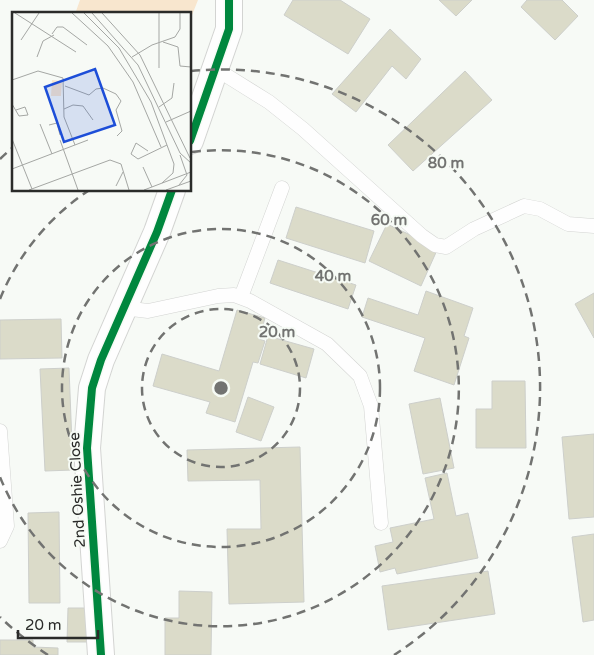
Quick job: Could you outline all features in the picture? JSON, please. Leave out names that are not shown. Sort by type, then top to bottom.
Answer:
[{"type":"street","points":[[191,138],[229,29],[229,0]]},
{"type":"street","name":"2nd Oshie Close","points":[[101,655],[87,448],[88,415],[92,388],[122,308],[156,232],[172,191]]},
{"type":"lane","points":[[216,69],[269,102],[303,129],[422,236],[435,245],[446,247],[474,229],[524,206],[540,209],[568,224],[594,226]]},
{"type":"lane","points":[[241,297],[282,188]]},
{"type":"lane","points":[[122,308],[148,312],[218,296],[241,297],[327,344],[360,376],[371,406],[380,523]]},
{"type":"lane","points":[[0,431],[7,526],[0,541]]},
{"type":"shaded area","points":[[80,0],[198,0],[191,18],[191,12],[76,12]]},
{"type":"building","points":[[293,0],[340,0],[370,19],[348,54],[284,15]]},
{"type":"building","points":[[439,0],[472,0],[456,16]]},
{"type":"building","points":[[527,0],[562,0],[578,16],[555,40],[521,7]]},
{"type":"building","points":[[390,29],[421,59],[406,79],[392,66],[356,112],[332,94]]},
{"type":"building","points":[[465,71],[492,100],[413,171],[388,145]]},
{"type":"building","points":[[296,207],[374,231],[365,263],[286,238]]},
{"type":"building","points":[[387,224],[438,248],[421,286],[369,261]]},
{"type":"building","points":[[278,260],[356,285],[348,309],[270,283]]},
{"type":"building","points":[[426,291],[473,308],[464,336],[469,338],[454,385],[414,371],[425,338],[362,317],[368,298],[418,315]]},
{"type":"building","points":[[594,293],[594,338],[575,304]]},
{"type":"building","points":[[237,310],[265,318],[259,339],[265,341],[258,363],[253,362],[235,422],[206,413],[210,402],[153,386],[162,354],[219,371]]},
{"type":"building","points":[[61,319],[62,358],[0,359],[0,320]]},
{"type":"building","points":[[268,336],[314,349],[306,378],[260,364]]},
{"type":"building","points":[[69,368],[73,470],[45,471],[40,369]]},
{"type":"building","points":[[492,381],[525,381],[526,448],[476,448],[476,409],[492,409]]},
{"type":"building","points":[[248,397],[274,407],[261,441],[236,432]]},
{"type":"building","points":[[440,398],[454,468],[423,474],[409,404]]},
{"type":"building","points":[[594,434],[594,517],[569,519],[562,437]]},
{"type":"building","points":[[300,447],[304,602],[229,604],[227,529],[261,529],[260,480],[188,481],[187,450]]},
{"type":"building","points":[[447,473],[456,516],[468,513],[478,558],[397,574],[395,568],[380,572],[375,546],[393,542],[390,528],[434,519],[425,478]]},
{"type":"building","points":[[59,512],[60,603],[29,603],[28,513]]},
{"type":"building","points":[[594,534],[594,620],[583,622],[572,537]]},
{"type":"building","points":[[488,571],[495,614],[388,630],[382,586]]},
{"type":"building","points":[[179,591],[212,592],[211,655],[165,655],[165,618],[179,618]]},
{"type":"building","points":[[68,608],[90,608],[90,642],[67,642]]},
{"type":"building","points":[[0,640],[33,640],[33,647],[58,648],[58,655],[0,655]]},
{"type":"cycle path","points":[[191,138],[229,29],[229,0]]},
{"type":"cycle path","points":[[101,655],[87,448],[92,388],[101,360],[157,232],[172,191]]}]
